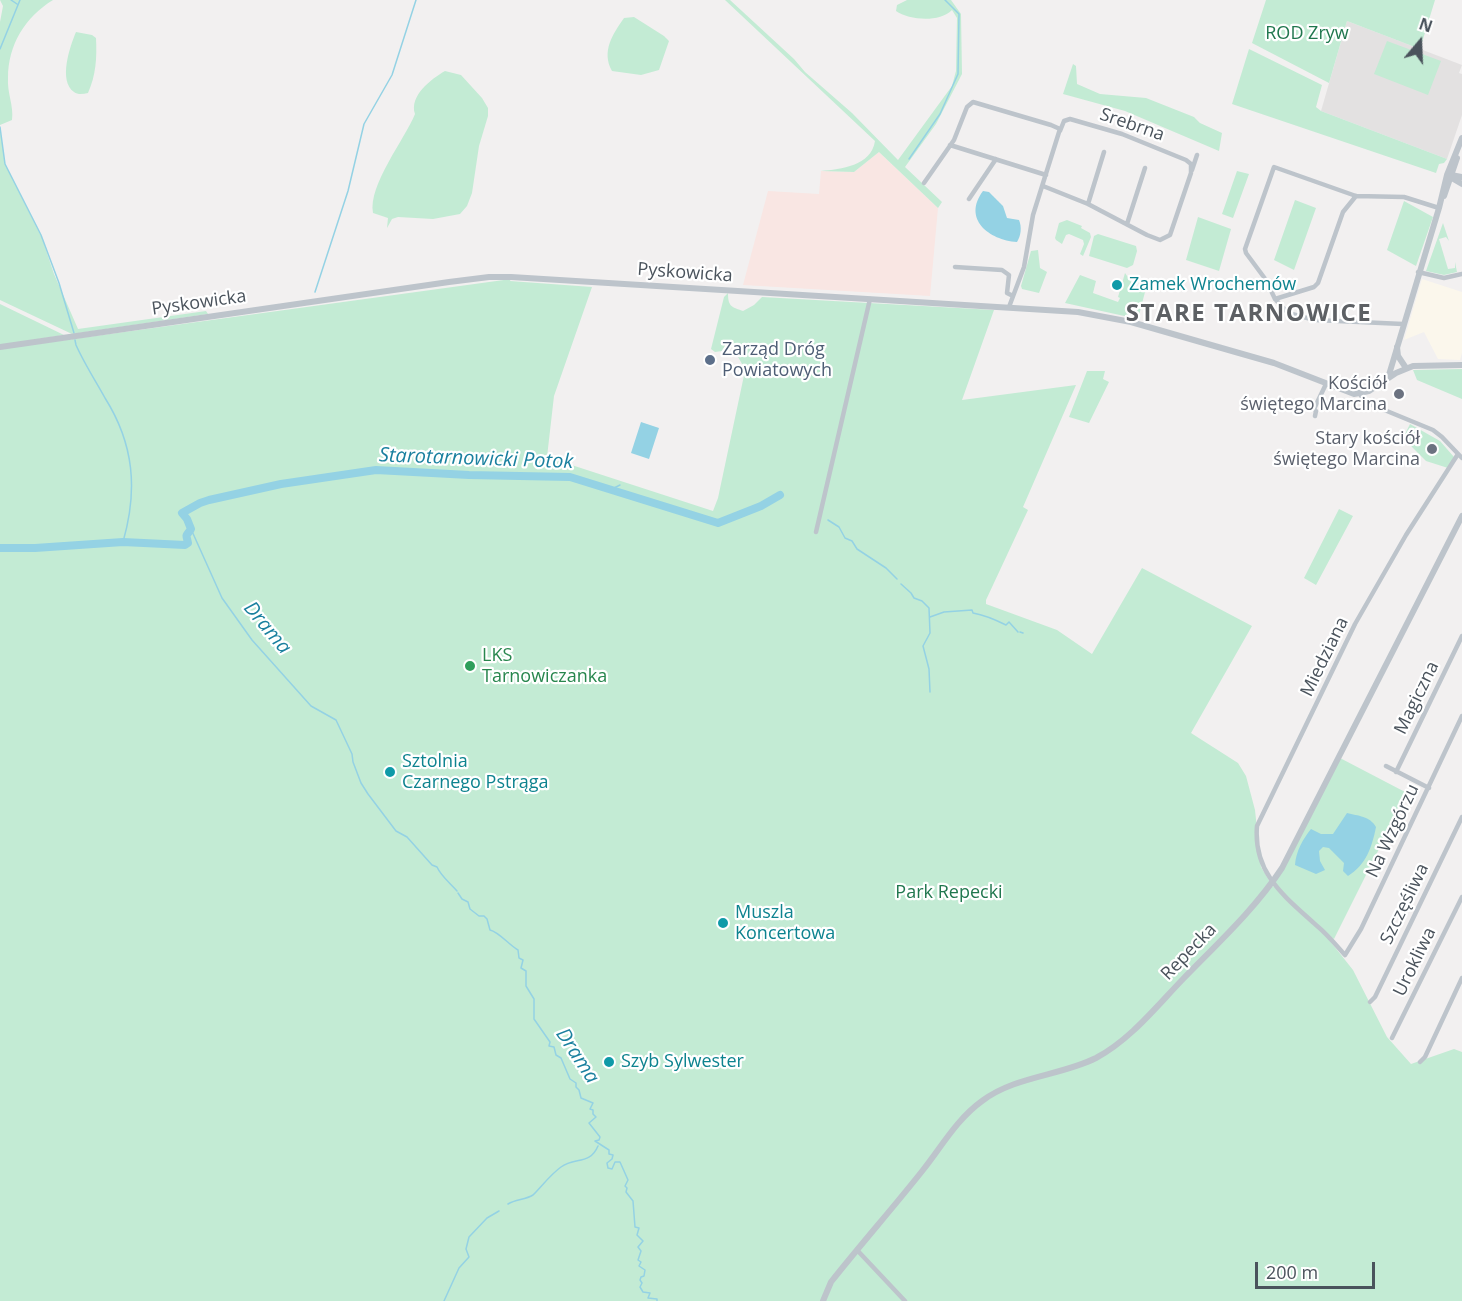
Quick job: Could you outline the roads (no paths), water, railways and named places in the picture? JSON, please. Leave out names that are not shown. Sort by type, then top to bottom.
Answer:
[{"type":"street","points":[[924,183],[950,145],[967,107],[973,102],[1059,128],[1060,131],[1030,225],[1024,267],[1009,307]]},
{"type":"street","name":"Srebrna","points":[[1060,131],[1064,121],[1070,119],[1122,134],[1186,160],[1191,166],[1191,172]]},
{"type":"street","points":[[1439,208],[1461,143]]},
{"type":"street","points":[[1388,379],[1418,272],[1461,143]]},
{"type":"street","points":[[950,145],[1046,175]]},
{"type":"street","name":"Srebrna","points":[[1088,204],[1104,152]]},
{"type":"street","points":[[1043,186],[1088,204],[1156,239],[1168,237],[1197,155]]},
{"type":"street","points":[[969,199],[996,159]]},
{"type":"street","points":[[1456,162],[1461,180]]},
{"type":"street","points":[[1403,324],[1314,320],[1288,313],[1275,299],[1266,280],[1245,249],[1274,167],[1356,196],[1404,196],[1439,208]]},
{"type":"street","name":"Srebrna","points":[[1127,224],[1145,168]]},
{"type":"street","points":[[1450,176],[1461,180]]},
{"type":"street","points":[[1448,186],[1461,180]]},
{"type":"street","points":[[1275,299],[1314,287],[1318,283],[1343,212],[1356,196]]},
{"type":"street","points":[[955,267],[1002,270],[1009,275],[1007,293],[1013,296]]},
{"type":"street","points":[[1418,272],[1444,278],[1462,274]]},
{"type":"street","name":"Pyskowicka","points":[[0,347],[489,277],[525,277],[1065,310],[1131,322],[1266,361],[1349,393],[1360,394]]},
{"type":"street","points":[[816,532],[870,299]]},
{"type":"street","points":[[1396,347],[1406,368]]},
{"type":"street","points":[[1460,456],[1442,436],[1433,430],[1365,402],[1360,394],[1406,368],[1426,364],[1462,365]]},
{"type":"street","points":[[1392,366],[1396,373]]},
{"type":"street","points":[[1315,416],[1314,409],[1326,384]]},
{"type":"street","name":"Miedziana","points":[[1272,883],[1260,859],[1257,832],[1259,820],[1355,624],[1406,536],[1460,456]]},
{"type":"street","name":"Repecka","points":[[823,1301],[831,1282],[924,1169],[958,1123],[975,1106],[992,1094],[1014,1085],[1087,1062],[1122,1041],[1218,943],[1272,883],[1282,868],[1462,516]]},
{"type":"street","name":"Magiczna","points":[[1396,772],[1462,636]]},
{"type":"street","name":"Na Wzgórzu","points":[[1272,883],[1326,934],[1345,956],[1362,928],[1462,716]]},
{"type":"street","points":[[1386,766],[1429,788]]},
{"type":"street","name":"Szczęśliwa","points":[[1370,1002],[1375,998],[1462,817]]},
{"type":"street","name":"Urokliwa","points":[[1392,1038],[1462,897]]},
{"type":"street","points":[[1420,1062],[1425,1057],[1462,978]]},
{"type":"street","points":[[856,1250],[905,1301]]},
{"type":"water","points":[[983,191],[989,192],[1003,206],[1007,218],[1019,220],[1021,231],[1017,242],[988,232],[977,219],[977,201]]},
{"type":"water","points":[[641,422],[659,428],[649,459],[631,453]]},
{"type":"water","points":[[1347,813],[1367,819],[1376,827],[1364,861],[1354,872],[1348,876],[1343,871],[1344,863],[1329,848],[1323,847],[1319,851],[1320,861],[1325,870],[1316,874],[1295,865],[1300,846],[1311,829],[1321,834],[1333,834]]},
{"type":"waterway","points":[[11,0],[17,4]]},
{"type":"waterway","points":[[0,49],[20,0]]},
{"type":"waterway","points":[[315,292],[348,191],[364,124],[392,75],[416,0]]},
{"type":"waterway","points":[[909,159],[940,114],[958,74],[959,14],[945,0]]},
{"type":"waterway","points":[[0,127],[5,164],[41,235],[74,333]]},
{"type":"waterway","points":[[75,340],[82,358],[115,415],[127,450],[132,486],[128,523],[123,542]]},
{"type":"waterway","name":"Starotarnowicki Potok","points":[[0,548],[123,542],[185,545],[188,543],[186,536],[191,529],[182,513],[200,503],[281,484],[376,470],[570,477],[718,523],[761,506],[780,495]]},
{"type":"waterway","points":[[612,489],[620,485]]},
{"type":"waterway","points":[[828,520],[839,527],[845,538],[852,541],[857,549],[886,568],[897,579]]},
{"type":"waterway","name":"Drama","points":[[191,529],[222,598],[252,640],[311,706],[336,720],[352,754],[361,783],[368,794],[396,831],[407,837],[457,891]]},
{"type":"waterway","points":[[901,584],[914,598],[922,601],[929,608],[930,633],[923,646],[929,669],[930,692]]},
{"type":"waterway","points":[[930,617],[944,612],[972,610],[973,613],[1006,625],[1009,622],[1018,632]]},
{"type":"waterway","name":"Drama","points":[[458,893],[468,902],[470,909],[487,919],[490,930],[518,950],[519,958],[523,960],[521,968],[526,971],[526,986],[534,999],[534,1019],[550,1042],[549,1046],[554,1047],[556,1055],[561,1058],[570,1079],[576,1083],[581,1098],[593,1103],[590,1109],[596,1117],[589,1123],[600,1137],[595,1141],[613,1155],[607,1163],[608,1168],[612,1169],[615,1162],[620,1162],[628,1180],[625,1186],[626,1192],[633,1201],[635,1227],[639,1228],[637,1235],[643,1241],[638,1247],[641,1251],[639,1266],[645,1270],[640,1280],[642,1283],[640,1287],[643,1292],[650,1293],[648,1298],[657,1299],[657,1301]]},
{"type":"waterway","points":[[508,1204],[533,1195],[561,1167],[591,1156],[598,1146]]},
{"type":"waterway","points":[[444,1301],[459,1268],[469,1257],[466,1249],[469,1237],[487,1218],[499,1211]]},
{"type":"place","name":"Zamek Wrochemów","points":[[1117,285]]},
{"type":"place","name":"Zarząd Dróg Powiatowych","points":[[710,360]]},
{"type":"place","name":"Kościół świętego Marcina","points":[[1399,394]]},
{"type":"place","name":"Stary kościół świętego Marcina","points":[[1432,449]]},
{"type":"place","name":"LKS Tarnowiczanka","points":[[470,666]]},
{"type":"place","name":"Sztolnia Czarnego Pstrąga","points":[[390,772]]},
{"type":"place","name":"Muszla Koncertowa","points":[[723,923]]},
{"type":"place","name":"Szyb Sylwester","points":[[609,1062]]},
{"type":"district","name":"STARE TARNOWICE","points":[[1249,314]]},
{"type":"park label","name":"ROD Zryw","points":[[1307,34]]},
{"type":"park label","name":"Park Repecki","points":[[949,893]]}]
